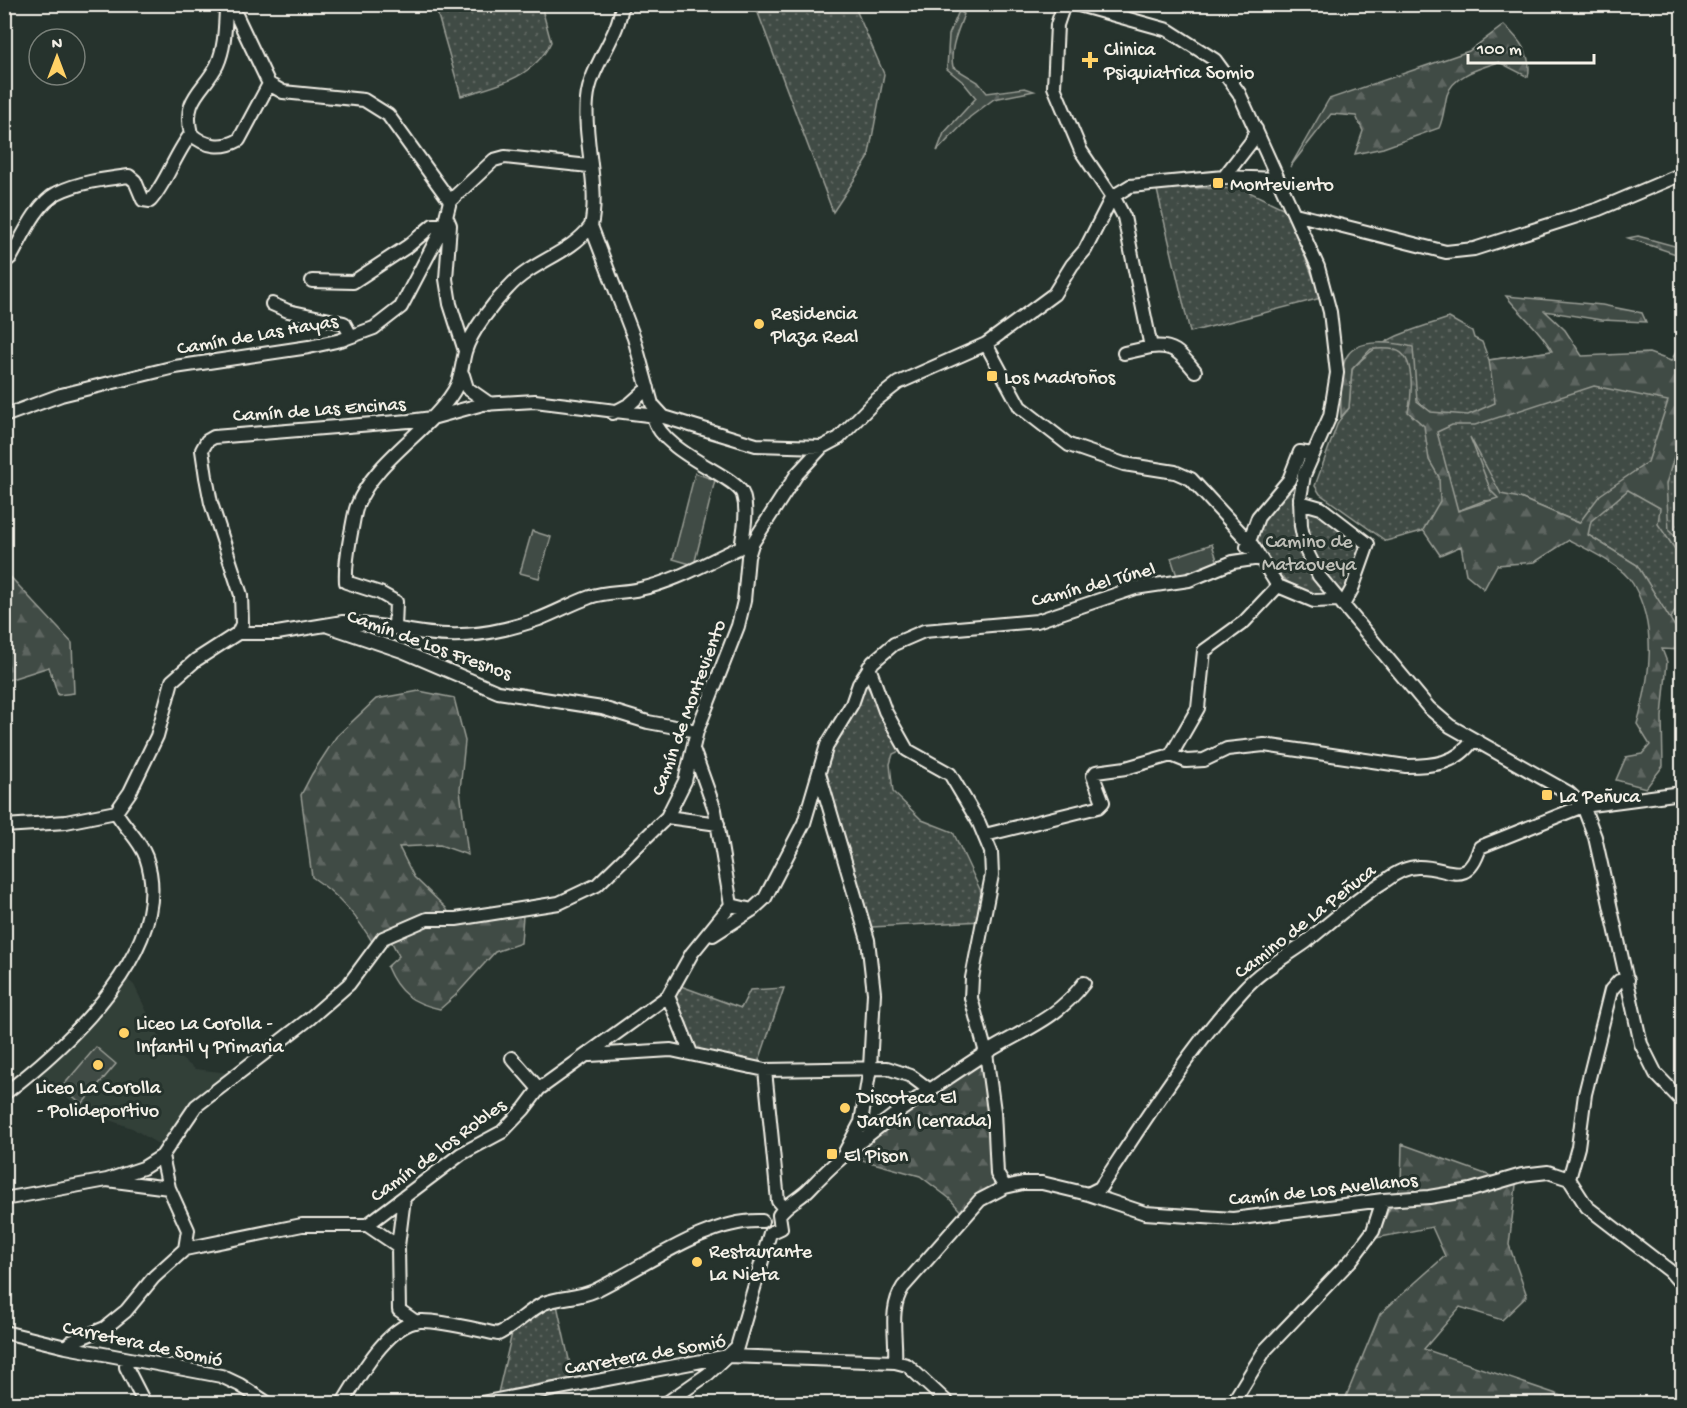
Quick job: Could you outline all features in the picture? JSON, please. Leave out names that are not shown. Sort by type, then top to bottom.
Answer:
[{"type":"street","points":[[4,263],[11,257],[37,213],[55,194],[92,181],[129,176],[135,181],[143,200],[150,201],[157,194],[177,151],[191,134],[189,113],[194,94],[216,68],[224,48],[226,9],[230,4],[269,84],[283,92],[364,100],[377,107],[388,115],[450,201],[494,160],[505,157],[589,166]]},
{"type":"street","points":[[4,826],[66,822],[116,812],[130,792],[157,736],[172,681],[196,660],[238,633],[277,633],[343,622],[395,628],[420,634],[467,637],[539,619],[592,596],[639,590],[681,577],[741,547],[745,521],[743,494],[736,485],[699,465],[658,429],[659,417],[652,404],[634,338],[591,226],[594,211],[589,166],[587,99],[594,70],[621,17],[621,4]]},
{"type":"street","points":[[1064,4],[1057,24],[1054,87],[1081,151],[1124,217],[1150,347]]},
{"type":"street","points":[[1075,4],[1168,30],[1215,60],[1239,93],[1318,267],[1330,312],[1337,373],[1330,416],[1311,454],[1304,475],[1300,502],[1306,550],[1319,576],[1429,708],[1450,726],[1473,740],[1559,786],[1583,806],[1596,837],[1641,1044],[1656,1074],[1683,1101]]},
{"type":"street","points":[[191,134],[207,144],[219,146],[239,140],[269,84]]},
{"type":"street","points":[[1224,177],[1247,147],[1256,129]]},
{"type":"street","points":[[1295,214],[1446,252],[1474,249],[1599,209],[1683,174]]},
{"type":"street","points":[[1112,196],[1130,186],[1224,177],[1278,179]]},
{"type":"street","name":"Camín de Monteviento","points":[[162,1156],[196,1106],[309,1019],[349,984],[383,938],[427,919],[456,919],[559,903],[597,885],[667,817],[685,781],[697,730],[738,626],[744,601],[748,556],[752,544],[797,474],[822,447],[839,438],[875,401],[898,383],[986,344],[1054,294],[1072,265],[1085,250],[1112,196]]},
{"type":"street","name":"Camín de Las Hayas","points":[[4,416],[61,395],[175,367],[309,347],[374,328],[401,307],[446,220],[450,201]]},
{"type":"street","points":[[312,281],[353,282],[408,246],[433,225],[446,220],[450,225],[447,287],[465,351],[463,375],[467,388],[490,404]]},
{"type":"street","points":[[465,351],[507,288],[534,265],[569,248],[591,226]]},
{"type":"street","points":[[272,304],[288,311],[344,323],[351,336]]},
{"type":"street","points":[[986,344],[1020,407],[1068,445],[1124,464],[1175,472],[1191,479],[1249,542],[1278,586],[1314,601],[1340,602],[1352,589],[1368,544],[1321,508],[1300,502]]},
{"type":"street","points":[[1124,353],[1165,345],[1175,349],[1195,371]]},
{"type":"street","points":[[395,628],[396,602],[381,593],[346,582],[345,563],[357,507],[364,492],[381,471],[445,406],[463,375]]},
{"type":"street","points":[[613,413],[630,404],[648,388]]},
{"type":"street","points":[[639,416],[648,388]]},
{"type":"street","name":"Camín de Las Encinas","points":[[238,633],[242,624],[241,595],[211,503],[202,450],[207,441],[227,434],[312,430],[432,418],[490,404],[535,401],[613,413],[659,417],[756,445],[822,447]]},
{"type":"street","points":[[1233,562],[1249,542],[1258,517],[1289,480],[1300,452],[1311,454]]},
{"type":"street","name":"Camín del Túnel","points":[[702,943],[752,910],[765,898],[804,823],[827,745],[852,704],[859,684],[869,667],[894,644],[924,631],[1037,621],[1135,588],[1189,580],[1233,562],[1260,558]]},
{"type":"street","points":[[1171,755],[1198,708],[1204,651],[1244,622],[1278,586]]},
{"type":"street","name":"Camín de Los Fresnos","points":[[327,626],[402,651],[498,692],[602,708],[648,722],[697,730]]},
{"type":"street","points":[[869,667],[885,711],[908,750],[950,774],[985,835],[991,852],[992,875],[972,978],[971,999],[986,1053],[994,1111],[997,1174],[1005,1187]]},
{"type":"street","points":[[985,835],[1098,807],[1103,802],[1093,776],[1096,772],[1126,768],[1171,755],[1186,761],[1204,760],[1227,749],[1264,745],[1406,766],[1427,766],[1447,763],[1468,747],[1473,740]]},
{"type":"street","points":[[693,749],[704,775],[718,824],[731,905],[752,910]]},
{"type":"street","points":[[819,772],[868,939],[874,993],[870,1068],[861,1117],[845,1152]]},
{"type":"street","points":[[1583,806],[1642,797],[1683,795]]},
{"type":"street","name":"Camino de La Peñuca","points":[[1088,1194],[1100,1188],[1180,1067],[1258,975],[1307,941],[1349,904],[1403,870],[1418,867],[1456,874],[1468,870],[1476,861],[1480,847],[1583,806]]},
{"type":"street","points":[[4,1094],[60,1048],[127,970],[151,915],[153,891],[146,857],[116,812]]},
{"type":"street","points":[[667,817],[718,824]]},
{"type":"street","name":"Camín de los Robles","points":[[66,1347],[71,1342],[105,1328],[126,1311],[154,1277],[185,1249],[282,1228],[367,1225],[461,1155],[502,1132],[525,1109],[539,1089],[668,996],[692,953],[731,905]]},
{"type":"street","points":[[1628,980],[1619,981],[1611,990],[1585,1094],[1578,1147],[1569,1179],[1587,1207],[1670,1271],[1683,1285]]},
{"type":"street","points":[[770,1233],[762,1226],[762,1221],[769,1212],[782,1212],[807,1192],[845,1152],[986,1053],[1036,1027],[1073,998],[1084,983]]},
{"type":"street","points":[[668,996],[691,1053]]},
{"type":"street","points":[[589,1055],[671,1050],[765,1070],[887,1068],[901,1072],[931,1091]]},
{"type":"street","points":[[512,1058],[539,1089]]},
{"type":"street","points":[[765,1070],[778,1201],[782,1212],[781,1228],[770,1233]]},
{"type":"street","points":[[861,1117],[869,1123],[882,1125]]},
{"type":"street","points":[[4,1199],[107,1180],[143,1168],[162,1156],[169,1188],[189,1230],[185,1249]]},
{"type":"street","name":"Camín de Los Avellanos","points":[[895,1362],[896,1298],[971,1209],[980,1200],[1005,1187],[1023,1183],[1042,1183],[1088,1194],[1145,1213],[1233,1219],[1383,1200],[1429,1197],[1539,1173],[1548,1172],[1569,1179]]},
{"type":"street","points":[[107,1180],[169,1188]]},
{"type":"street","points":[[400,1330],[398,1246],[404,1198]]},
{"type":"street","points":[[1232,1404],[1265,1350],[1352,1259],[1372,1231],[1383,1200]]},
{"type":"street","points":[[399,1310],[416,1322],[498,1334],[544,1303],[592,1292],[646,1261],[728,1224],[747,1220],[762,1221]]},
{"type":"street","points":[[367,1225],[398,1246]]},
{"type":"street","points":[[665,1404],[708,1374],[728,1356],[741,1338],[770,1233]]},
{"type":"street","points":[[342,1404],[380,1348],[400,1330],[416,1322]]},
{"type":"street","name":"Carretera de Somió","points":[[4,1332],[66,1347],[221,1376],[240,1384],[269,1404]]},
{"type":"street","name":"Carretera de Somió","points":[[476,1404],[728,1356],[895,1362],[908,1365],[949,1404]]},
{"type":"street","points":[[126,1359],[126,1366],[145,1404]]},
{"type":"shaded area","points":[[125,977],[134,985],[163,1045],[195,1069],[229,1073],[161,1151],[158,1144],[132,1128],[83,1111],[40,1074],[64,1052]]},
{"type":"green space","points":[[435,5],[541,5],[551,42],[535,64],[513,79],[461,96]]},
{"type":"green space","points":[[755,5],[854,5],[884,74],[868,159],[833,212]]},
{"type":"green space","points":[[959,11],[964,14],[953,47],[953,67],[978,82],[987,93],[1025,88],[1034,91],[994,99],[970,117],[937,151],[944,133],[976,98],[963,82],[947,69],[949,35]]},
{"type":"green space","points":[[1504,25],[1524,48],[1529,69],[1528,77],[1499,62],[1476,70],[1461,77],[1450,88],[1439,128],[1383,148],[1355,154],[1363,131],[1356,116],[1331,114],[1290,167],[1329,99],[1469,51]]},
{"type":"green space","points":[[1175,187],[1243,189],[1287,210],[1321,298],[1190,332],[1157,190]]},
{"type":"green space","points":[[1638,236],[1682,248],[1682,256],[1628,238]]},
{"type":"green space","points":[[1506,296],[1602,305],[1642,313],[1646,322],[1601,320],[1545,311],[1565,330],[1582,356],[1649,353],[1671,361],[1682,341],[1682,430],[1666,484],[1669,531],[1682,542],[1682,556],[1658,524],[1660,508],[1628,490],[1591,521],[1588,535],[1637,565],[1677,630],[1682,632],[1682,650],[1662,649],[1667,662],[1662,717],[1663,766],[1646,788],[1616,780],[1626,757],[1642,754],[1650,745],[1637,724],[1648,671],[1649,636],[1641,601],[1628,577],[1604,559],[1569,540],[1535,562],[1497,565],[1484,589],[1466,574],[1461,546],[1440,555],[1423,530],[1440,501],[1439,477],[1429,460],[1424,426],[1408,412],[1411,377],[1402,353],[1392,349],[1371,349],[1352,369],[1349,408],[1341,417],[1342,377],[1347,356],[1360,346],[1378,343],[1413,347],[1417,401],[1431,412],[1468,415],[1495,403],[1489,360],[1552,351],[1536,329]],"holes":[[[1594,386],[1668,401],[1648,462],[1600,495],[1579,523],[1520,498],[1501,494],[1470,437],[1491,491],[1498,498],[1458,511],[1437,432],[1452,425],[1475,425]]]},
{"type":"green space","points":[[1449,318],[1472,331],[1474,338],[1482,342],[1489,360],[1552,351],[1682,393],[1682,598],[1670,620],[1637,565],[1588,535],[1580,523],[1520,498],[1483,501],[1458,511],[1433,528],[1386,541],[1320,494],[1315,486],[1338,422],[1349,408],[1352,369],[1374,349],[1396,336]]},
{"type":"green space","points":[[695,473],[715,480],[694,565],[673,559]]},
{"type":"green space","name":"Camino de Mataoveya","points":[[1295,478],[1294,511],[1321,512],[1362,545],[1360,561],[1343,594],[1312,593],[1288,582],[1269,563],[1253,536],[1256,527]]},
{"type":"green space","points":[[532,531],[551,537],[539,578],[520,573]]},
{"type":"green space","points":[[1212,544],[1218,563],[1177,576],[1171,558]]},
{"type":"green space","points":[[4,570],[72,643],[74,693],[58,695],[49,667],[5,681]]},
{"type":"green space","points":[[866,684],[904,749],[893,754],[890,764],[893,792],[922,820],[953,832],[985,900],[982,921],[872,927],[864,912],[824,769],[830,751]]},
{"type":"green space","points":[[419,691],[454,698],[465,741],[460,790],[468,855],[440,845],[399,847],[414,877],[446,908],[455,924],[523,915],[521,943],[495,952],[440,1009],[421,1004],[401,990],[387,967],[399,956],[390,939],[374,945],[347,907],[312,877],[301,795],[336,737],[376,699]]},
{"type":"green space","points":[[678,985],[741,1008],[750,990],[784,988],[758,1064],[697,1052],[673,998]]},
{"type":"green space","points":[[96,1047],[116,1064],[82,1104],[62,1087]]},
{"type":"green space","points":[[986,1053],[1005,1187],[965,1216],[949,1198],[920,1176],[862,1160],[858,1142]]},
{"type":"green space","points":[[1402,1144],[1516,1185],[1509,1245],[1527,1296],[1502,1320],[1460,1307],[1424,1349],[1583,1403],[1343,1404],[1380,1314],[1445,1256],[1432,1227],[1376,1238],[1401,1184]]},
{"type":"green space","points":[[557,1305],[573,1378],[498,1393],[512,1333],[542,1308]]},
{"type":"place","name":"Clinica Psiquiatrica Somio","points":[[1090,60]]},
{"type":"place","name":"Monteviento","points":[[1218,183]]},
{"type":"place","name":"Residencia Plaza Real","points":[[759,324]]},
{"type":"place","name":"Los Madroños","points":[[992,376]]},
{"type":"place","name":"La Peñuca","points":[[1547,795]]},
{"type":"place","name":"Liceo La Corolla - Infantil y Primaria","points":[[124,1033]]},
{"type":"place","name":"Liceo La Corolla - Polideportivo","points":[[98,1065]]},
{"type":"place","name":"Discoteca El Jardín (cerrada)","points":[[845,1108]]},
{"type":"place","name":"El Pison","points":[[832,1154]]},
{"type":"place","name":"Restaurante La Nieta","points":[[697,1262]]}]
